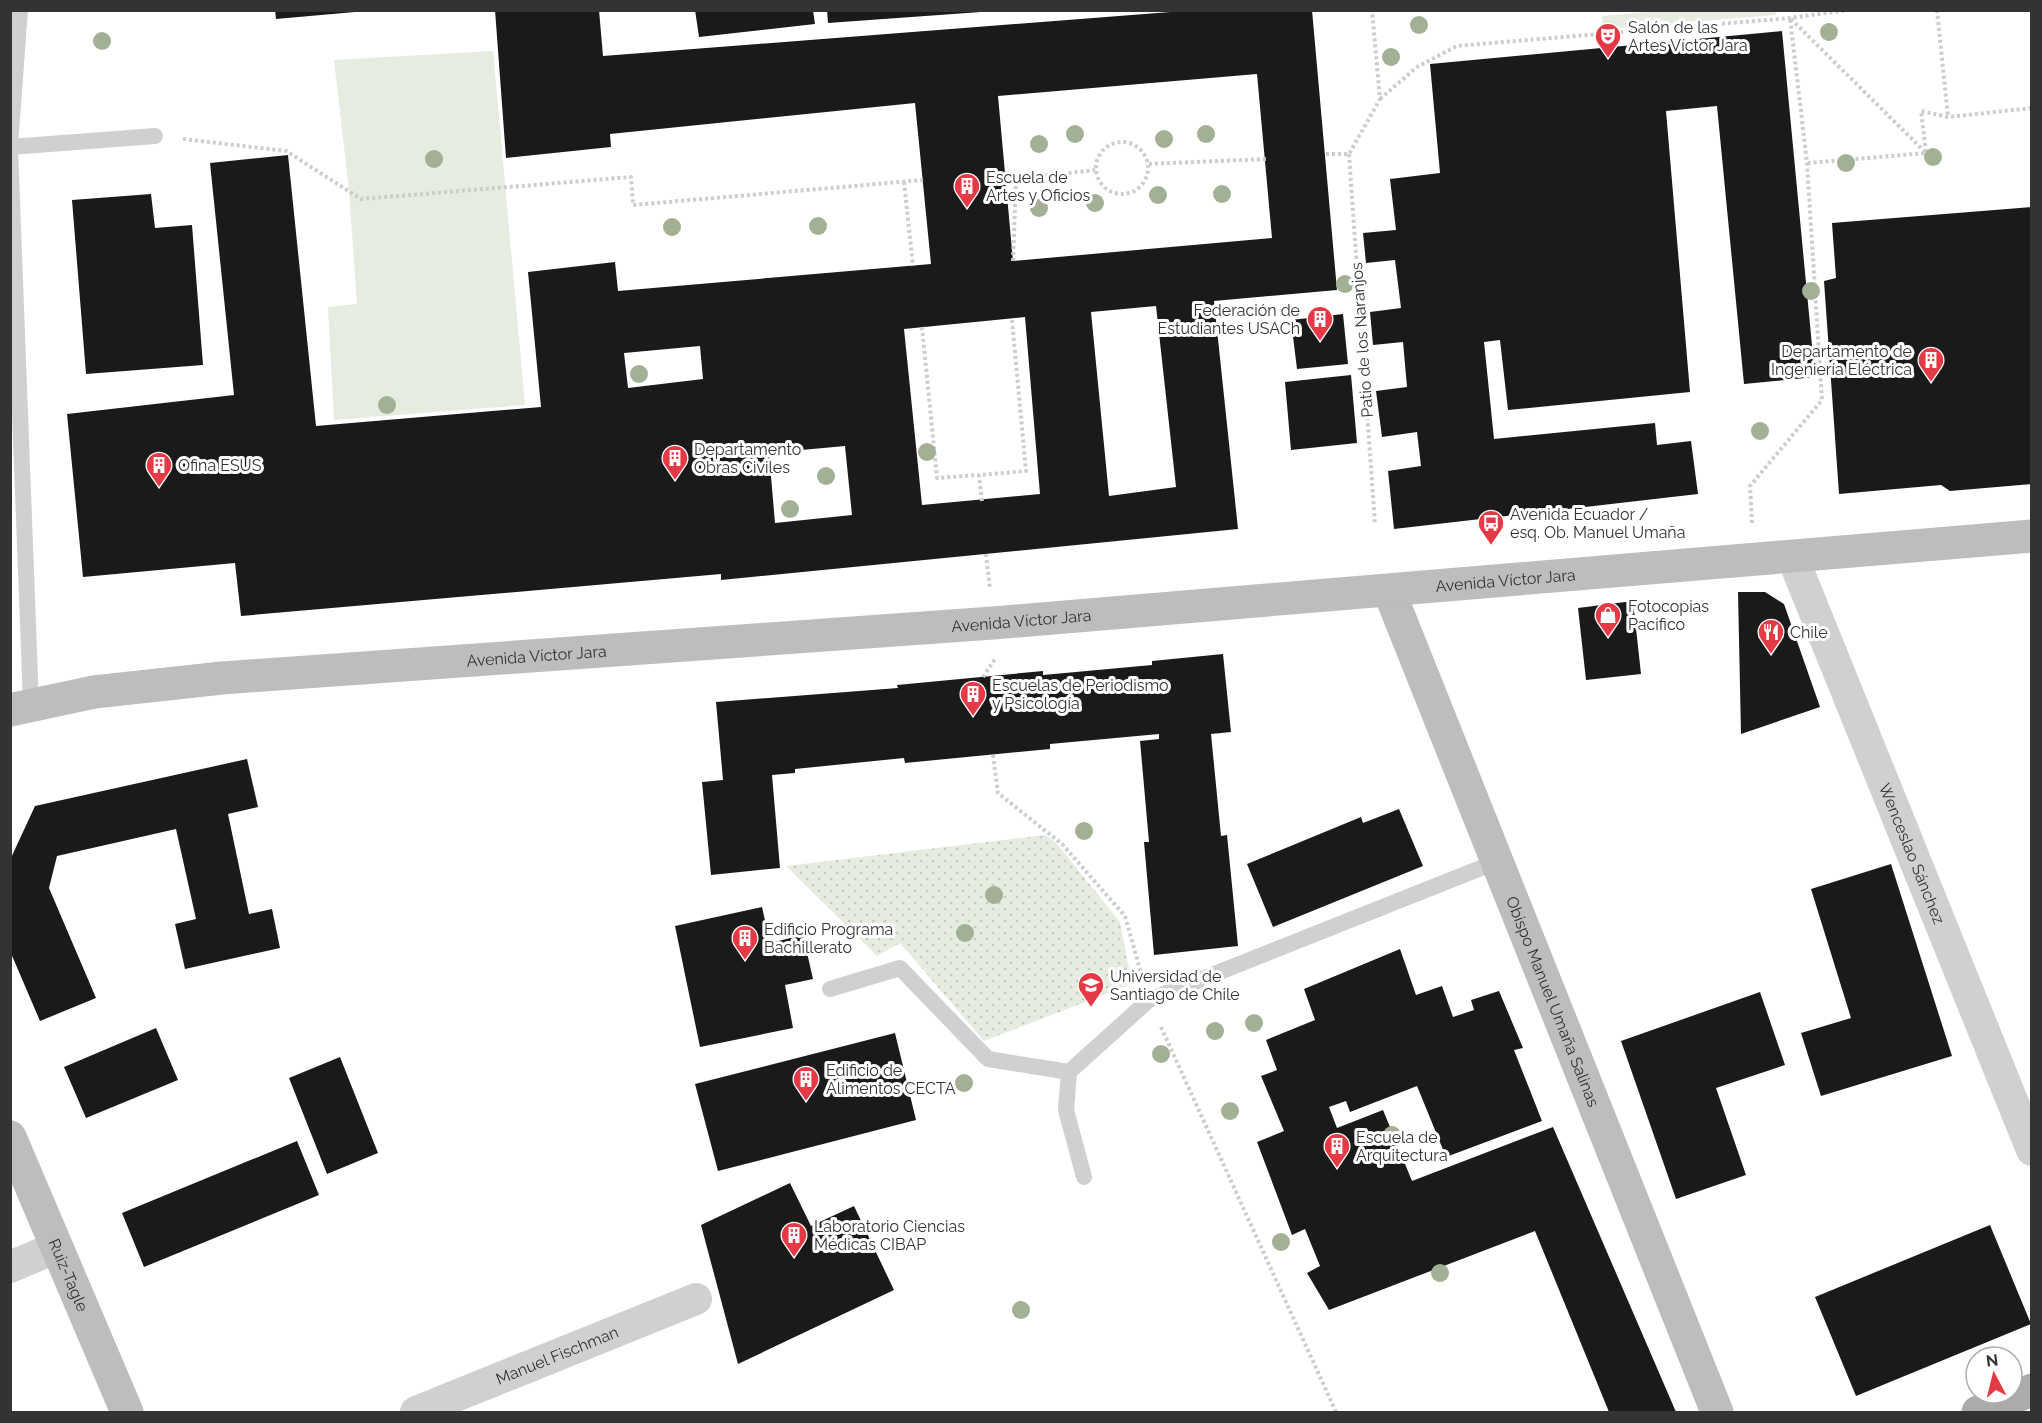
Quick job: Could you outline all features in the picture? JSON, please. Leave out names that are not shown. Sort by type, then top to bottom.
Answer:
[{"type":"main road","name":"Avenida Víctor Jara","points":[[21,707],[105,691],[222,678],[993,623],[2031,536]]},
{"type":"main road","name":"Obispo Manuel Umaña Salinas","points":[[1389,591],[1717,1413]]},
{"type":"main road","name":"Ruiz-Tagle","points":[[10,1137],[127,1413]]},
{"type":"main road","points":[[1978,1413],[2031,1390]]},
{"type":"street","name":"Wenceslao Sánchez","points":[[1792,556],[2031,1150]]},
{"type":"street","points":[[10,1267],[57,1248]]},
{"type":"street","name":"Manuel Fischman","points":[[416,1413],[696,1299]]},
{"type":"lane","points":[[20,10],[10,147],[21,707]]},
{"type":"lane","points":[[10,147],[155,136]]},
{"type":"lane","points":[[1084,1177],[1066,1110],[1069,1072],[1149,1000],[1496,862]]},
{"type":"lane","points":[[830,989],[900,968],[988,1059],[1069,1072]]},
{"type":"path","points":[[1372,10],[1380,99]]},
{"type":"path","points":[[1326,154],[1349,154],[1380,99],[1417,67],[1457,46],[1790,18],[1848,10]]},
{"type":"path","points":[[1937,10],[1948,117]]},
{"type":"path","points":[[1790,18],[1926,153]]},
{"type":"path","points":[[1754,560],[1750,486],[1822,400],[1807,163],[1790,18]]},
{"type":"path","points":[[1926,153],[1921,111],[1948,117],[2031,108]]},
{"type":"path","points":[[155,136],[286,151],[362,199],[631,177],[633,205],[923,180]]},
{"type":"path","points":[[1128,143],[1137,146],[1149,164],[1148,178],[1143,186],[1125,193],[1105,189],[1100,184],[1095,170],[1101,152],[1116,144],[1128,143]]},
{"type":"path","points":[[1807,163],[1926,153]]},
{"type":"path","name":"Patio de los Naranjos","points":[[1349,154],[1375,525]]},
{"type":"path","points":[[1149,164],[1266,159]]},
{"type":"path","points":[[1005,172],[1016,179],[1095,170]]},
{"type":"path","points":[[1013,261],[1016,179]]},
{"type":"path","points":[[904,182],[913,266]]},
{"type":"path","points":[[922,327],[937,478],[979,475],[1026,471],[1012,320]]},
{"type":"path","points":[[979,475],[982,501]]},
{"type":"path","points":[[993,754],[998,793],[1062,844],[1125,916],[1149,1000],[1336,1413]]},
{"type":"shaded area","points":[[1776,10],[1776,15],[1603,29],[1602,16],[1659,11]]},
{"type":"shaded area","points":[[493,51],[525,405],[334,420],[328,307],[357,304],[349,190],[334,60]]},
{"type":"shaded area","points":[[1046,835],[1058,845],[1120,922],[1132,984],[984,1041],[900,943],[877,956],[786,866]]},
{"type":"building","points":[[275,10],[355,10],[355,12],[276,19]]},
{"type":"building","points":[[495,10],[599,10],[603,56],[1196,10],[1312,10],[1337,290],[1214,301],[1238,529],[721,580],[721,574],[241,616],[235,563],[83,577],[67,414],[234,395],[210,163],[288,155],[316,426],[541,407],[528,272],[615,262],[618,291],[931,264],[915,103],[610,134],[611,147],[506,158]],"holes":[[[1257,74],[1272,238],[1013,261],[998,96]],[[1156,306],[1176,487],[1109,496],[1091,312]],[[1025,317],[1040,494],[922,505],[904,329]],[[700,346],[703,379],[628,388],[624,353]],[[845,446],[852,515],[775,523],[769,453]]]},
{"type":"building","points":[[695,10],[813,10],[815,24],[699,37]]},
{"type":"building","points":[[827,10],[981,10],[981,12],[828,23]]},
{"type":"building","points":[[1782,31],[1815,377],[1744,384],[1717,106],[1666,111],[1690,392],[1508,410],[1500,340],[1484,342],[1494,439],[1655,423],[1657,445],[1691,441],[1698,494],[1394,529],[1388,471],[1421,466],[1417,432],[1382,437],[1376,391],[1407,387],[1403,342],[1373,345],[1370,312],[1401,308],[1395,260],[1366,263],[1363,233],[1396,230],[1390,179],[1440,173],[1430,64]]},
{"type":"building","points":[[151,194],[155,228],[192,225],[203,365],[86,374],[72,200]]},
{"type":"building","name":"Departamento de Ingeniería Eléctrica","points":[[2032,207],[2032,484],[1950,491],[1941,485],[1839,494],[1824,281],[1836,278],[1832,223]]},
{"type":"building","name":"Federación de Estudiantes USACh","points":[[1343,314],[1348,364],[1297,369],[1291,320]]},
{"type":"building","points":[[1351,375],[1357,443],[1291,450],[1285,382]]},
{"type":"building","name":"Chile","points":[[1738,592],[1765,592],[1784,604],[1820,707],[1741,734]]},
{"type":"building","points":[[1633,601],[1641,674],[1586,680],[1578,608]]},
{"type":"building","name":"Escuelas de Periodismo y Psicología","points":[[1223,654],[1231,732],[1211,734],[1221,836],[1227,835],[1238,946],[1154,955],[1144,842],[1149,842],[1140,741],[1159,739],[1159,734],[1050,744],[1050,749],[905,763],[904,758],[795,769],[795,773],[772,775],[780,868],[711,875],[702,782],[723,780],[716,702],[898,688],[897,685],[1043,671],[1043,675],[1152,665],[1152,661]]},
{"type":"building","points":[[247,759],[258,807],[228,814],[249,914],[272,909],[280,948],[185,969],[175,924],[196,919],[176,829],[57,856],[49,888],[96,998],[40,1021],[10,951],[10,860],[35,806]]},
{"type":"building","points":[[1399,809],[1423,866],[1273,927],[1247,864],[1361,817],[1363,823]]},
{"type":"building","points":[[1891,864],[1952,1056],[1821,1096],[1801,1033],[1851,1018],[1811,889]]},
{"type":"building","name":"Edificio Programa Bachillerato","points":[[762,907],[770,943],[803,935],[813,979],[785,985],[793,1028],[700,1047],[675,926]]},
{"type":"building","name":"Escuela de Arquitectura","points":[[1400,949],[1416,995],[1442,986],[1453,1017],[1474,1010],[1471,1000],[1499,991],[1523,1048],[1514,1050],[1542,1121],[1446,1157],[1417,1086],[1350,1112],[1346,1101],[1329,1107],[1337,1128],[1383,1110],[1412,1181],[1553,1127],[1676,1412],[1609,1412],[1535,1231],[1329,1310],[1307,1273],[1320,1266],[1305,1229],[1292,1235],[1257,1142],[1284,1131],[1261,1076],[1277,1070],[1266,1040],[1315,1020],[1304,989]]},
{"type":"building","points":[[1760,992],[1785,1065],[1716,1088],[1746,1175],[1676,1199],[1621,1041]]},
{"type":"building","points":[[156,1028],[178,1080],[86,1118],[64,1067]]},
{"type":"building","name":"Edificio de Alimentos CECTA","points":[[895,1033],[916,1120],[718,1171],[695,1084]]},
{"type":"building","points":[[340,1057],[378,1153],[327,1174],[289,1078]]},
{"type":"building","points":[[297,1141],[319,1195],[144,1267],[122,1213]]},
{"type":"building","name":"Laboratorio Ciencias Médicas CIBAP","points":[[790,1183],[811,1226],[854,1206],[894,1290],[738,1364],[701,1225]]},
{"type":"building","points":[[1990,1225],[2031,1324],[1980,1345],[1964,1345],[1964,1352],[1856,1396],[1815,1297]]},
{"type":"place","name":"Salón de las Artes Víctor Jara","points":[[1608,59]]},
{"type":"place","name":"Escuela de Artes y Oficios","points":[[967,209]]},
{"type":"place","name":"Federación de Estudiantes USACh","points":[[1320,342]]},
{"type":"place","name":"Departamento de Ingeniería Eléctrica","points":[[1931,383]]},
{"type":"place","name":"Departamento Obras Civiles","points":[[675,481]]},
{"type":"place","name":"Ofina ESUS","points":[[159,488]]},
{"type":"place","name":"Avenida Ecuador / esq. Ob. Manuel Umaña","points":[[1491,546]]},
{"type":"place","name":"Fotocopias Pacifico","points":[[1608,638]]},
{"type":"place","name":"Chile","points":[[1771,655]]},
{"type":"place","name":"Escuelas de Periodismo y Psicología","points":[[973,717]]},
{"type":"place","name":"Edificio Programa Bachillerato","points":[[745,961]]},
{"type":"place","name":"Universidad de Santiago de Chile","points":[[1091,1008]]},
{"type":"place","name":"Edificio de Alimentos CECTA","points":[[806,1102]]},
{"type":"place","name":"Escuela de Arquitectura","points":[[1337,1169]]},
{"type":"place","name":"Laboratorio Ciencias Médicas CIBAP","points":[[794,1258]]}]
